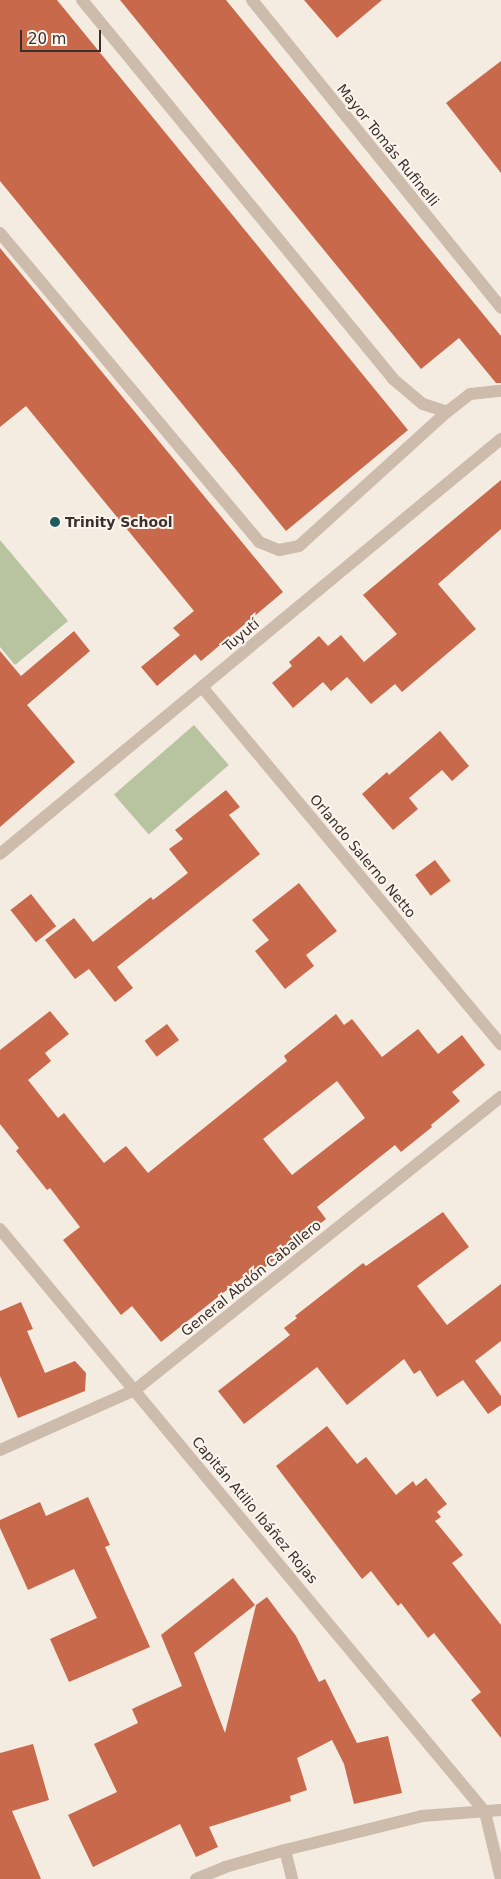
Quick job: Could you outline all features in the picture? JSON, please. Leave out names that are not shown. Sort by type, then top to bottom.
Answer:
[{"type":"street","points":[[82,0],[393,379],[423,404],[447,412]]},
{"type":"street","name":"Mayor Tomás Rufinelli","points":[[252,0],[501,308]]},
{"type":"street","points":[[0,234],[259,542],[279,550],[299,546],[447,412],[470,394],[501,391]]},
{"type":"street","name":"Tuyutí","points":[[0,854],[501,439]]},
{"type":"street","name":"Orlando Salerno Netto","points":[[202,687],[501,1044]]},
{"type":"street","name":"General Abdón Caballero","points":[[0,1450],[136,1390],[501,1097]]},
{"type":"street","name":"Capitán Atilio Ibáñez Rojas","points":[[0,1230],[136,1390],[485,1812]]},
{"type":"street","points":[[196,1879],[225,1867],[285,1850],[422,1816],[501,1810]]},
{"type":"street","points":[[485,1812],[501,1879]]},
{"type":"street","points":[[285,1850],[292,1879]]},
{"type":"green space","points":[[0,540],[68,621],[15,665],[0,647]]},
{"type":"green space","points":[[194,725],[229,765],[149,835],[114,795]]},
{"type":"building","points":[[0,0],[57,0],[408,430],[286,531],[0,181]]},
{"type":"building","points":[[120,0],[226,0],[501,336],[501,383],[496,383],[459,338],[421,369]]},
{"type":"building","points":[[304,0],[382,0],[337,38]]},
{"type":"building","points":[[501,61],[501,173],[446,103]]},
{"type":"building","points":[[0,248],[283,592],[201,661],[195,654],[157,686],[141,667],[180,635],[173,628],[194,611],[26,406],[0,427]]},
{"type":"building","points":[[501,480],[501,529],[438,584],[476,629],[402,692],[395,684],[371,704],[347,677],[331,691],[323,682],[293,708],[272,683],[292,666],[289,662],[319,636],[328,646],[341,635],[364,662],[397,634],[363,595]]},
{"type":"building","points":[[74,631],[90,651],[27,705],[75,762],[0,827],[0,651],[21,676]]},
{"type":"building","points":[[440,731],[469,766],[452,781],[442,770],[409,798],[418,809],[393,830],[362,794],[387,772],[389,775]]},
{"type":"building","points":[[226,790],[240,807],[229,815],[260,854],[117,967],[133,988],[115,1002],[89,969],[75,979],[45,940],[74,918],[93,942],[151,897],[153,900],[188,873],[169,849],[183,839],[175,830]]},
{"type":"building","points":[[435,860],[451,881],[431,896],[415,875]]},
{"type":"building","points":[[299,883],[337,931],[306,955],[314,966],[285,989],[255,951],[269,940],[252,920]]},
{"type":"building","points":[[31,894],[56,926],[36,942],[11,910]]},
{"type":"building","points":[[50,1011],[69,1034],[45,1053],[51,1061],[28,1080],[58,1118],[64,1113],[104,1163],[126,1146],[148,1173],[287,1061],[284,1056],[336,1014],[344,1025],[352,1019],[382,1057],[418,1029],[438,1054],[462,1035],[485,1065],[452,1092],[460,1101],[431,1125],[432,1127],[401,1152],[395,1145],[317,1207],[326,1219],[250,1279],[247,1274],[161,1342],[132,1306],[121,1315],[63,1240],[80,1227],[50,1188],[47,1190],[16,1151],[19,1148],[0,1124],[0,1050]],"holes":[[[337,1081],[365,1118],[292,1175],[263,1139]]]},
{"type":"building","points":[[167,1024],[179,1040],[157,1057],[145,1041]]},
{"type":"building","points":[[443,1212],[469,1247],[417,1286],[447,1325],[501,1284],[501,1341],[475,1361],[501,1396],[501,1405],[488,1414],[463,1380],[437,1397],[420,1370],[414,1374],[404,1359],[347,1405],[317,1367],[244,1424],[218,1391],[290,1335],[284,1328],[297,1318],[295,1316],[363,1263],[366,1266]]},
{"type":"building","points":[[21,1302],[33,1329],[27,1331],[45,1373],[75,1361],[86,1373],[85,1391],[18,1418],[0,1376],[0,1311]]},
{"type":"building","points":[[327,1426],[357,1464],[366,1457],[396,1495],[413,1481],[416,1486],[426,1478],[447,1504],[437,1512],[441,1517],[435,1521],[463,1555],[452,1563],[501,1625],[501,1738],[471,1700],[481,1692],[434,1633],[428,1638],[401,1603],[398,1606],[371,1571],[362,1579],[276,1466]]},
{"type":"building","points":[[88,1497],[110,1545],[105,1547],[150,1647],[69,1682],[50,1639],[97,1618],[74,1569],[28,1590],[0,1528],[0,1520],[40,1502],[46,1516]]},
{"type":"building","points":[[233,1578],[255,1605],[194,1653],[225,1733],[256,1605],[267,1597],[296,1636],[319,1682],[325,1679],[357,1743],[388,1736],[402,1793],[354,1804],[344,1764],[332,1740],[297,1758],[307,1790],[290,1796],[291,1801],[209,1827],[218,1847],[196,1857],[180,1824],[93,1867],[68,1815],[117,1792],[94,1744],[138,1723],[132,1709],[182,1686],[161,1635]]},
{"type":"building","points":[[33,1744],[49,1800],[12,1811],[41,1879],[0,1879],[0,1753]]},
{"type":"place","name":"Trinity School","points":[[55,522]]}]
